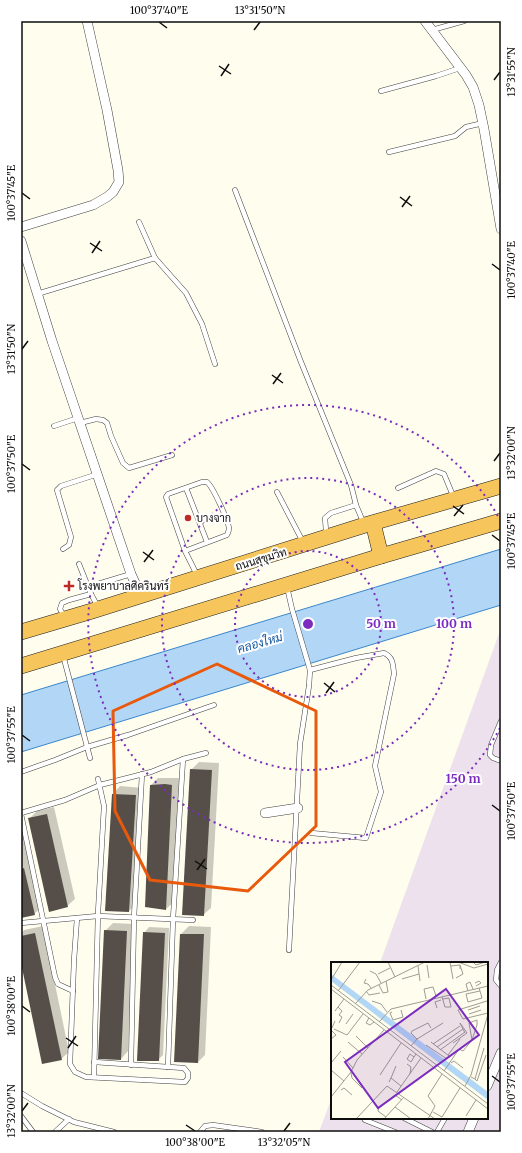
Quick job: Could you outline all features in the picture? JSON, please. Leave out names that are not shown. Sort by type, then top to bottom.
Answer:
[{"type":"highway","name":"ถนนสุขุมวิท","points":[[21,632],[332,537],[369,524],[501,486]]},
{"type":"highway","points":[[21,666],[501,521]]},
{"type":"highway","points":[[369,524],[381,556]]},
{"type":"street","points":[[21,227],[93,205],[113,192],[119,182],[108,118],[87,21]]},
{"type":"street","points":[[425,21],[473,88],[483,123],[501,229]]},
{"type":"street","points":[[492,174],[501,172]]},
{"type":"street","points":[[21,241],[79,421],[131,574],[141,596]]},
{"type":"street","points":[[265,813],[298,808]]},
{"type":"street","points":[[489,1074],[499,1064],[501,1053]]},
{"type":"street","points":[[468,1132],[474,1119]]},
{"type":"lane","points":[[432,30],[464,21]]},
{"type":"lane","points":[[381,91],[460,68]]},
{"type":"lane","points":[[389,152],[455,136],[466,127],[483,123]]},
{"type":"lane","points":[[235,190],[301,362],[351,485],[356,505],[369,524]]},
{"type":"lane","points":[[139,222],[155,258],[186,293],[202,324],[215,364]]},
{"type":"lane","points":[[38,294],[155,258]]},
{"type":"lane","points":[[54,426],[79,421],[96,419],[103,420],[107,423],[123,463],[129,468],[172,454]]},
{"type":"lane","points":[[398,488],[436,471],[444,474],[454,500]]},
{"type":"lane","points":[[63,549],[69,545],[71,537],[57,490],[61,486],[98,474]]},
{"type":"lane","points":[[185,551],[227,535],[229,529],[212,488],[207,482],[202,482],[168,494],[166,497],[185,551],[199,578]]},
{"type":"lane","points":[[186,488],[208,542]]},
{"type":"lane","points":[[277,492],[305,545]]},
{"type":"lane","points":[[332,537],[326,531],[325,518],[331,513],[356,505]]},
{"type":"lane","points":[[79,564],[98,608]]},
{"type":"lane","points":[[88,587],[131,574]]},
{"type":"lane","points":[[287,585],[292,609],[309,669],[309,686],[300,744],[298,808],[289,950]]},
{"type":"lane","points":[[66,618],[60,609],[62,603],[91,594]]},
{"type":"lane","points":[[309,669],[384,652],[390,656],[392,660],[394,674],[375,766],[380,792],[366,838],[311,834]]},
{"type":"lane","points":[[63,654],[90,758]]},
{"type":"lane","points":[[21,772],[87,747],[128,736],[214,705]]},
{"type":"lane","points":[[501,721],[490,755],[501,761]]},
{"type":"lane","points":[[72,991],[58,984],[55,977],[21,814],[65,800],[100,785],[142,774],[183,759],[206,753]]},
{"type":"lane","points":[[168,1067],[173,919],[183,759]]},
{"type":"lane","points":[[131,1065],[134,917],[142,774]]},
{"type":"lane","points":[[94,1077],[98,916],[104,806],[98,779]]},
{"type":"lane","points":[[21,922],[98,916],[193,920]]},
{"type":"lane","points":[[77,918],[72,991],[70,1064],[76,1072],[86,1077],[185,1082],[188,1078],[188,1073],[184,1068],[94,1062]]},
{"type":"lane","points":[[501,962],[497,970],[496,980],[501,986]]},
{"type":"lane","points":[[21,1093],[42,1106],[74,1122],[114,1132]]},
{"type":"lane","points":[[21,1116],[33,1132]]},
{"type":"lane","points":[[55,1132],[68,1119]]},
{"type":"lane","points":[[406,1119],[432,1132]]},
{"type":"lane","points":[[437,1132],[444,1119]]},
{"type":"lane","points":[[365,1120],[394,1132]]},
{"type":"lane","points":[[200,1132],[205,1126],[213,1125],[235,1130],[262,1132]]},
{"type":"highlighted area","points":[[217,664],[316,711],[316,826],[248,891],[150,880],[115,811],[113,711]]},
{"type":"shaded area","points":[[501,628],[501,1132],[319,1132],[331,1100],[331,1119],[488,1119],[488,962],[380,962]]},
{"type":"water","name":"คลองใหม่","points":[[501,549],[501,605],[21,752],[21,695]]},
{"type":"building","points":[[190,769],[212,770],[204,916],[182,915]]},
{"type":"building","points":[[150,785],[172,785],[166,910],[145,907]]},
{"type":"building","points":[[112,794],[136,795],[129,912],[105,911]]},
{"type":"building","points":[[47,814],[68,907],[49,912],[28,818]]},
{"type":"building","points":[[24,868],[35,915],[21,918],[21,869]]},
{"type":"building","points":[[104,930],[127,931],[121,1060],[98,1059]]},
{"type":"building","points":[[143,932],[165,933],[159,1061],[137,1061]]},
{"type":"building","points":[[35,933],[62,1060],[42,1064],[21,963],[21,936]]},
{"type":"building","points":[[180,934],[204,934],[198,1063],[174,1062]]},
{"type":"place","name":"บางจาก","points":[[188,518]]},
{"type":"place","name":"โรงพยาบาลศิครินทร์","points":[[69,586]]}]
